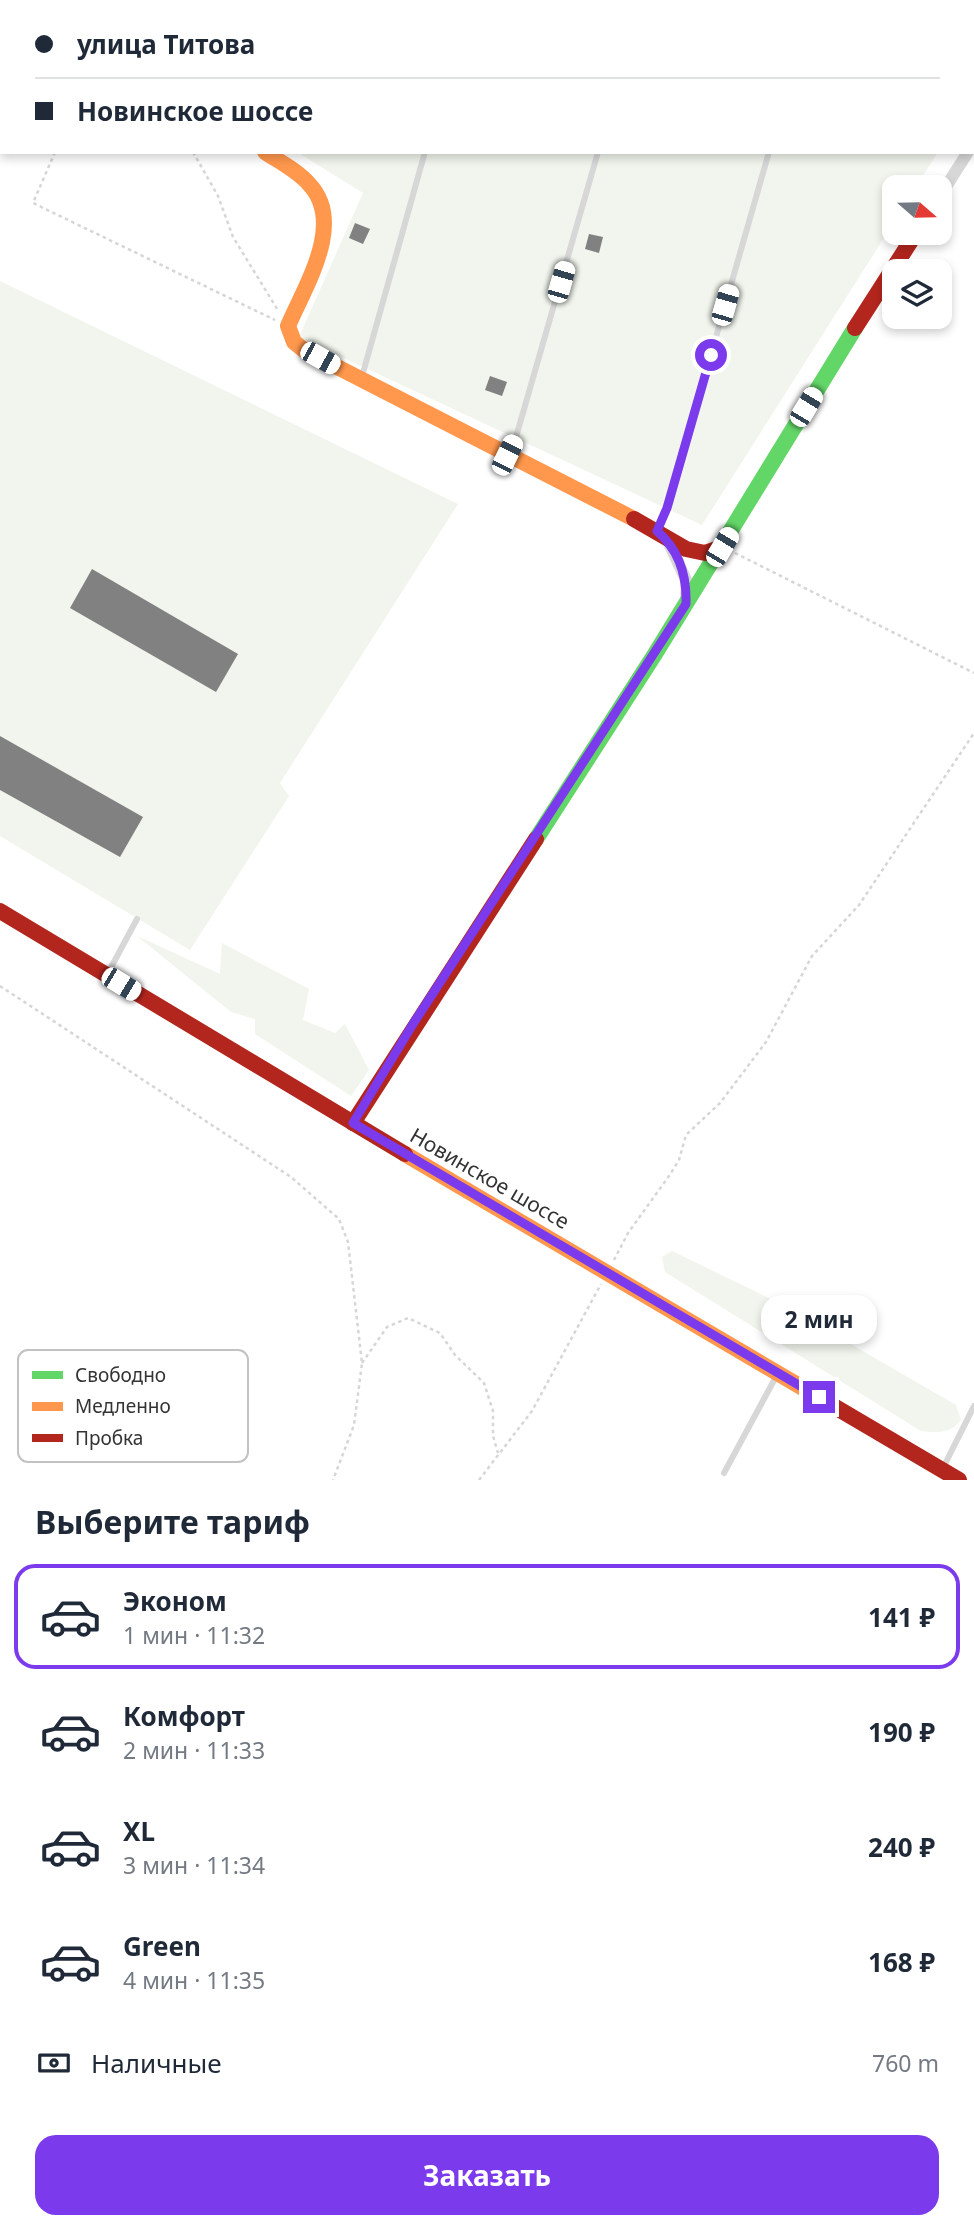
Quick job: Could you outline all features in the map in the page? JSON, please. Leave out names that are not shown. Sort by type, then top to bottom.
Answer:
[{"type":"street","points":[[268,154],[310,185],[325,211],[326,227],[319,251],[288,327],[294,342],[304,350],[363,374],[507,455],[686,549],[705,553],[722,547]]},
{"type":"street","points":[[952,177],[967,154]]},
{"type":"street","points":[[353,1123],[413,1024],[686,604],[834,360],[908,245]]},
{"type":"street","points":[[662,535],[687,582],[686,604]]},
{"type":"street","name":"Новинское шоссе","points":[[0,911],[353,1123],[959,1480]]},
{"type":"lane","points":[[363,374],[424,154]]},
{"type":"lane","points":[[507,455],[516,437],[597,154]]},
{"type":"lane","points":[[662,535],[667,508],[768,154]]},
{"type":"lane","points":[[107,975],[137,919]]},
{"type":"lane","points":[[724,1473],[778,1373]]},
{"type":"lane","points":[[942,1470],[974,1406]]},
{"type":"path","points":[[54,154],[33,203],[288,327]]},
{"type":"path","points":[[194,154],[218,196],[233,237],[288,327]]},
{"type":"path","points":[[722,547],[974,673]]},
{"type":"path","points":[[479,1480],[532,1411],[628,1233],[678,1160],[686,1135],[720,1103],[765,1042],[812,956],[859,905],[974,733]]},
{"type":"path","points":[[0,986],[291,1177],[339,1219],[348,1242],[362,1363],[354,1425],[333,1480]]},
{"type":"path","points":[[362,1363],[387,1327],[408,1318],[440,1333],[455,1355],[484,1383],[493,1411],[493,1436],[499,1454]]},
{"type":"shaded area","points":[[300,154],[937,154],[924,175],[882,175],[882,241],[702,525],[299,337],[363,193]]},
{"type":"shaded area","points":[[0,281],[458,504],[280,783],[289,796],[190,950],[0,836]]},
{"type":"shaded area","points":[[137,936],[220,974],[222,943],[309,989],[303,1020],[335,1033],[345,1024],[369,1070],[351,1096],[255,1034],[255,1019],[231,1012]]},
{"type":"shaded area","points":[[672,1251],[783,1305],[956,1405],[961,1420],[952,1428],[943,1431],[921,1431],[665,1272],[662,1257]]},
{"type":"building","points":[[355,223],[370,229],[363,244],[349,238]]},
{"type":"building","points":[[589,234],[603,237],[599,253],[585,249]]},
{"type":"building","points":[[490,376],[507,382],[502,396],[485,390]]},
{"type":"building","points":[[92,569],[238,654],[216,692],[70,608]]},
{"type":"building","points":[[0,736],[143,817],[120,857],[0,790]]},
{"type":"traffic: fast","points":[[536,839],[655,654],[855,328]]},
{"type":"traffic: slow","points":[[268,154],[305,179],[319,200],[324,217],[319,255],[288,326],[294,342],[304,350],[634,519]]},
{"type":"traffic: slow","points":[[405,1154],[825,1401]]},
{"type":"traffic: jam","points":[[855,328],[908,245]]},
{"type":"traffic: jam","points":[[634,519],[686,549],[705,553],[722,547]]},
{"type":"traffic: jam","points":[[353,1123],[536,839]]},
{"type":"traffic: jam","points":[[0,911],[405,1154]]},
{"type":"traffic: jam","points":[[825,1401],[959,1480]]},
{"type":"route","points":[[711,355],[667,508],[657,531],[667,540],[680,562],[687,582],[686,604],[616,716],[413,1024],[353,1123],[819,1397]]}]
